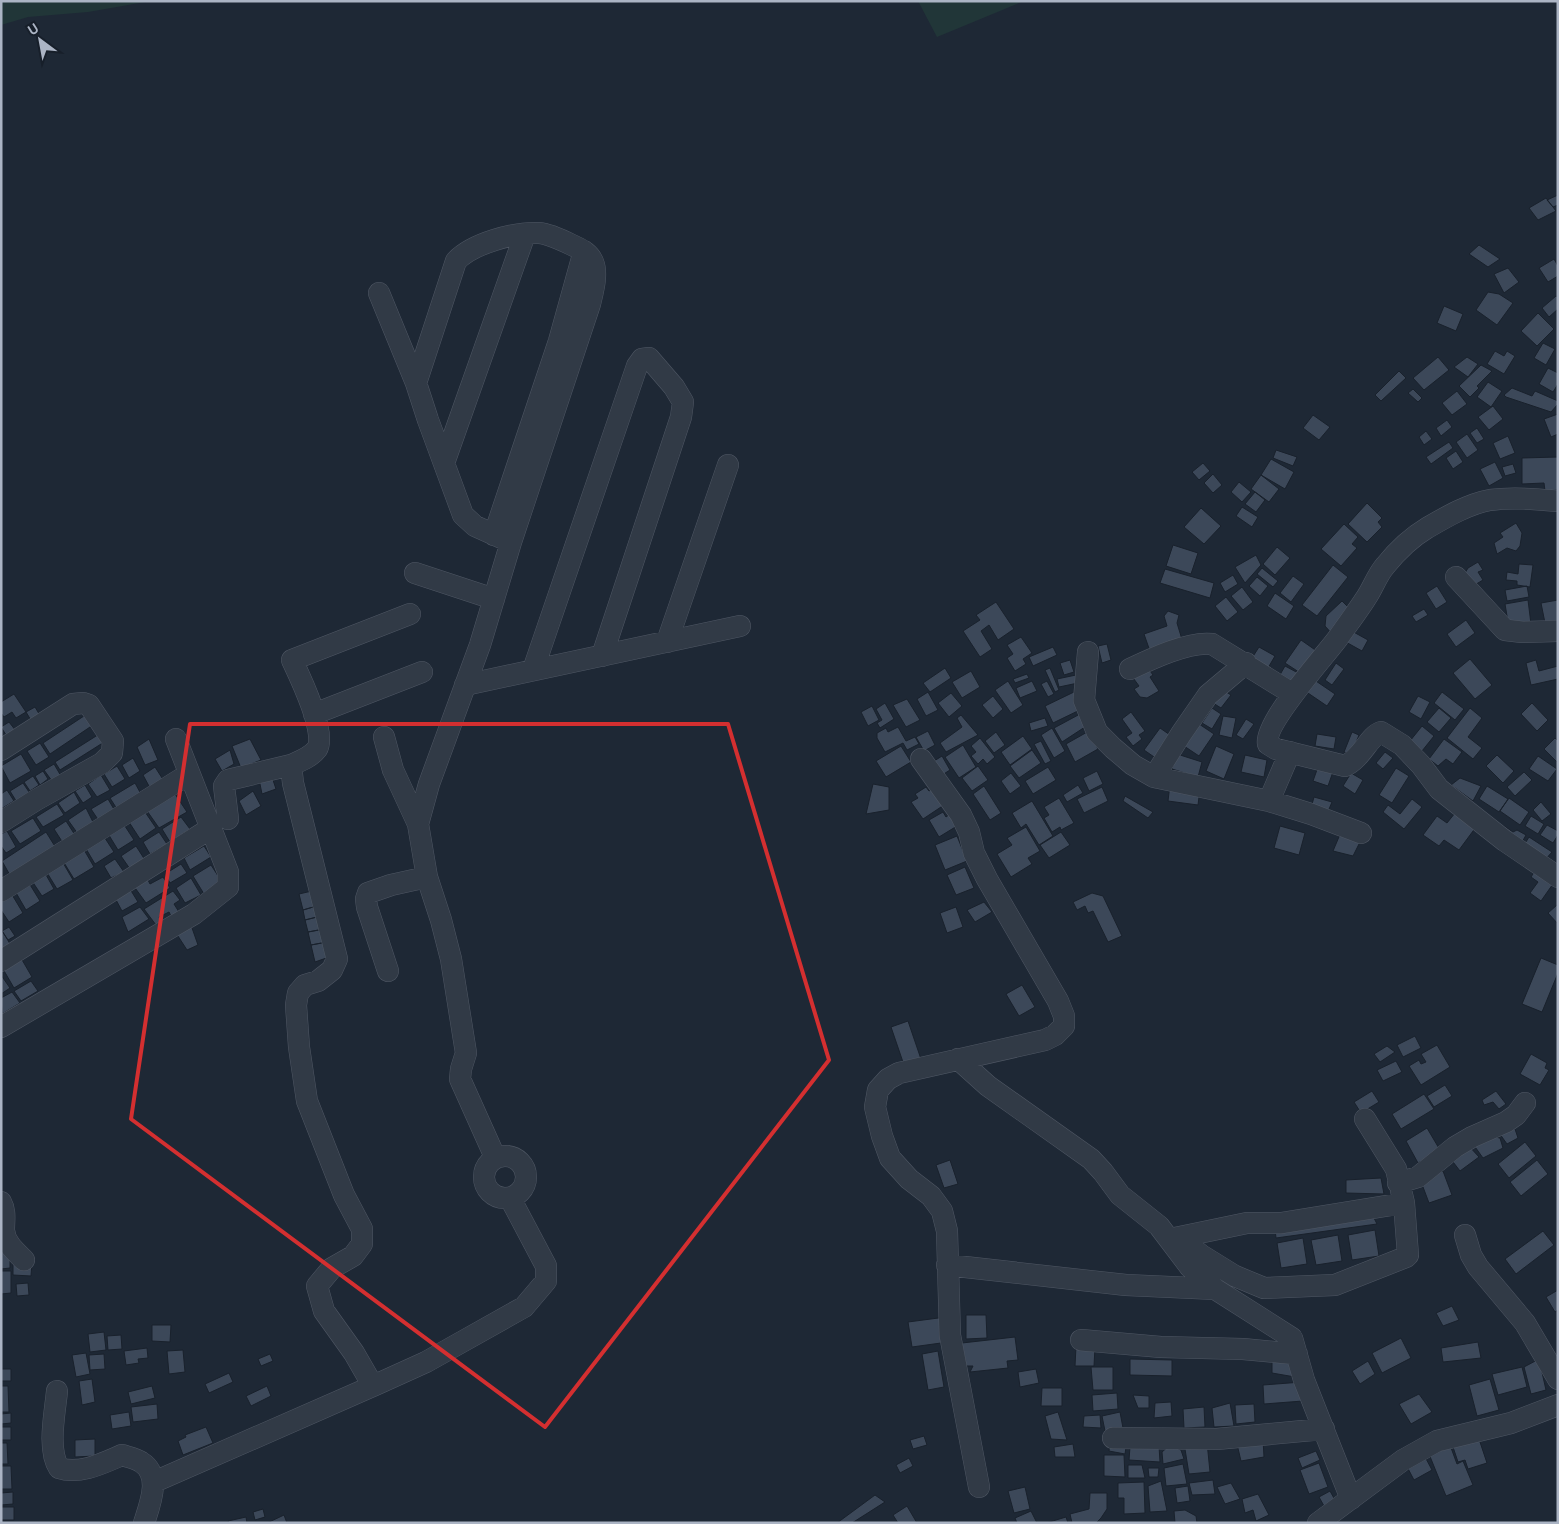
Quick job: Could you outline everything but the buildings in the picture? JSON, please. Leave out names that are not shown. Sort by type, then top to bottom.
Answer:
[{"type":"street","points":[[416,383],[456,261],[464,253],[482,245],[512,236],[540,233],[561,240],[590,256],[594,264],[594,284],[590,304],[502,538],[494,599],[429,784],[418,824]]},
{"type":"street","points":[[444,464],[524,234]]},
{"type":"street","points":[[380,293],[416,383],[463,515],[475,526],[502,538]]},
{"type":"street","points":[[533,670],[637,366],[642,359],[650,358],[674,387],[683,402],[682,417],[602,656]]},
{"type":"street","points":[[667,642],[728,465]]},
{"type":"street","points":[[1558,501],[1526,498],[1489,500],[1463,509],[1426,529],[1401,548],[1384,567],[1361,606],[1338,639],[1274,722],[1267,740],[1271,747],[1345,766],[1360,754],[1376,734],[1382,732],[1402,745],[1421,765],[1439,789],[1505,841],[1558,877]]},
{"type":"street","points":[[415,573],[494,599]]},
{"type":"street","points":[[1456,577],[1505,630],[1522,632],[1558,631]]},
{"type":"street","points":[[1,1028],[194,914],[228,886],[228,872],[219,824],[224,786],[228,780],[291,765],[310,756],[318,747],[319,736],[310,699],[292,660],[410,614]]},
{"type":"street","points":[[465,685],[740,626]]},
{"type":"street","points":[[1130,669],[1156,657],[1202,643],[1212,644],[1294,694]]},
{"type":"street","points":[[1088,652],[1084,700],[1097,732],[1134,765],[1154,777],[1269,800],[1361,833]]},
{"type":"street","points":[[1154,777],[1208,695],[1246,663]]},
{"type":"street","points":[[314,714],[422,672]]},
{"type":"street","points":[[1,750],[59,712],[73,704],[83,703],[89,705],[113,742],[112,753],[102,763],[1,822]]},
{"type":"street","points":[[384,737],[393,770],[418,824],[427,877],[441,920],[453,969],[466,1053],[460,1079],[495,1157]]},
{"type":"street","points":[[176,739],[190,774],[219,824]]},
{"type":"street","points":[[1269,800],[1290,752]]},
{"type":"street","points":[[921,759],[961,815],[969,832],[974,853],[987,879],[1049,985],[1064,1016],[1064,1026],[1056,1035],[1045,1040],[899,1073],[888,1079],[878,1090],[876,1108],[882,1136],[890,1158],[910,1179],[931,1196],[942,1212],[947,1231],[950,1335],[979,1487]]},
{"type":"street","points":[[291,765],[297,799],[337,959],[332,970],[318,981],[305,985],[298,993],[296,1005],[299,1047],[307,1101],[344,1195],[362,1229],[362,1244],[353,1256],[332,1268],[317,1286],[324,1311],[354,1353],[373,1386]]},
{"type":"street","points":[[1,891],[190,774]]},
{"type":"street","points":[[1,961],[219,824]]},
{"type":"street","points":[[388,971],[367,907],[366,899],[368,893],[391,885],[427,877]]},
{"type":"street","points":[[958,1059],[988,1086],[1092,1159],[1120,1195],[1175,1238],[1235,1276],[1264,1288],[1335,1285],[1408,1255],[1401,1193],[1396,1169],[1364,1118]]},
{"type":"street","points":[[1175,1238],[1247,1224],[1281,1223],[1401,1193],[1455,1148],[1472,1137],[1506,1122],[1516,1115],[1525,1103]]},
{"type":"street","points":[[505,1155],[515,1157],[523,1164],[526,1174],[525,1184],[519,1193],[510,1198],[497,1198],[487,1190],[483,1178],[485,1166],[495,1157],[505,1155]]},
{"type":"street","points":[[154,1482],[426,1362],[524,1307],[546,1281],[546,1266],[510,1198]]},
{"type":"street","points":[[1,1202],[4,1208],[6,1240],[24,1260]]},
{"type":"street","points":[[1465,1235],[1471,1255],[1478,1267],[1525,1323],[1558,1379]]},
{"type":"street","points":[[1175,1238],[1190,1267],[1215,1289],[1292,1338],[1304,1380],[1351,1499]]},
{"type":"street","points":[[947,1265],[1126,1286],[1215,1289]]},
{"type":"street","points":[[1081,1340],[1160,1347],[1297,1354]]},
{"type":"street","points":[[57,1391],[53,1450],[54,1460],[58,1468],[69,1471],[98,1465],[122,1455],[140,1461],[148,1468],[154,1482],[150,1505],[144,1523]]},
{"type":"street","points":[[1324,1521],[1403,1460],[1437,1441],[1511,1423],[1558,1405]]},
{"type":"street","points":[[1113,1438],[1217,1439],[1324,1429]]},
{"type":"highlighted area","points":[[190,724],[728,724],[829,1060],[545,1427],[131,1119]]},
{"type":"green space","points":[[1,1],[151,1],[88,12],[28,17],[1,25]]},
{"type":"green space","points":[[918,1],[1024,1],[937,37]]}]
